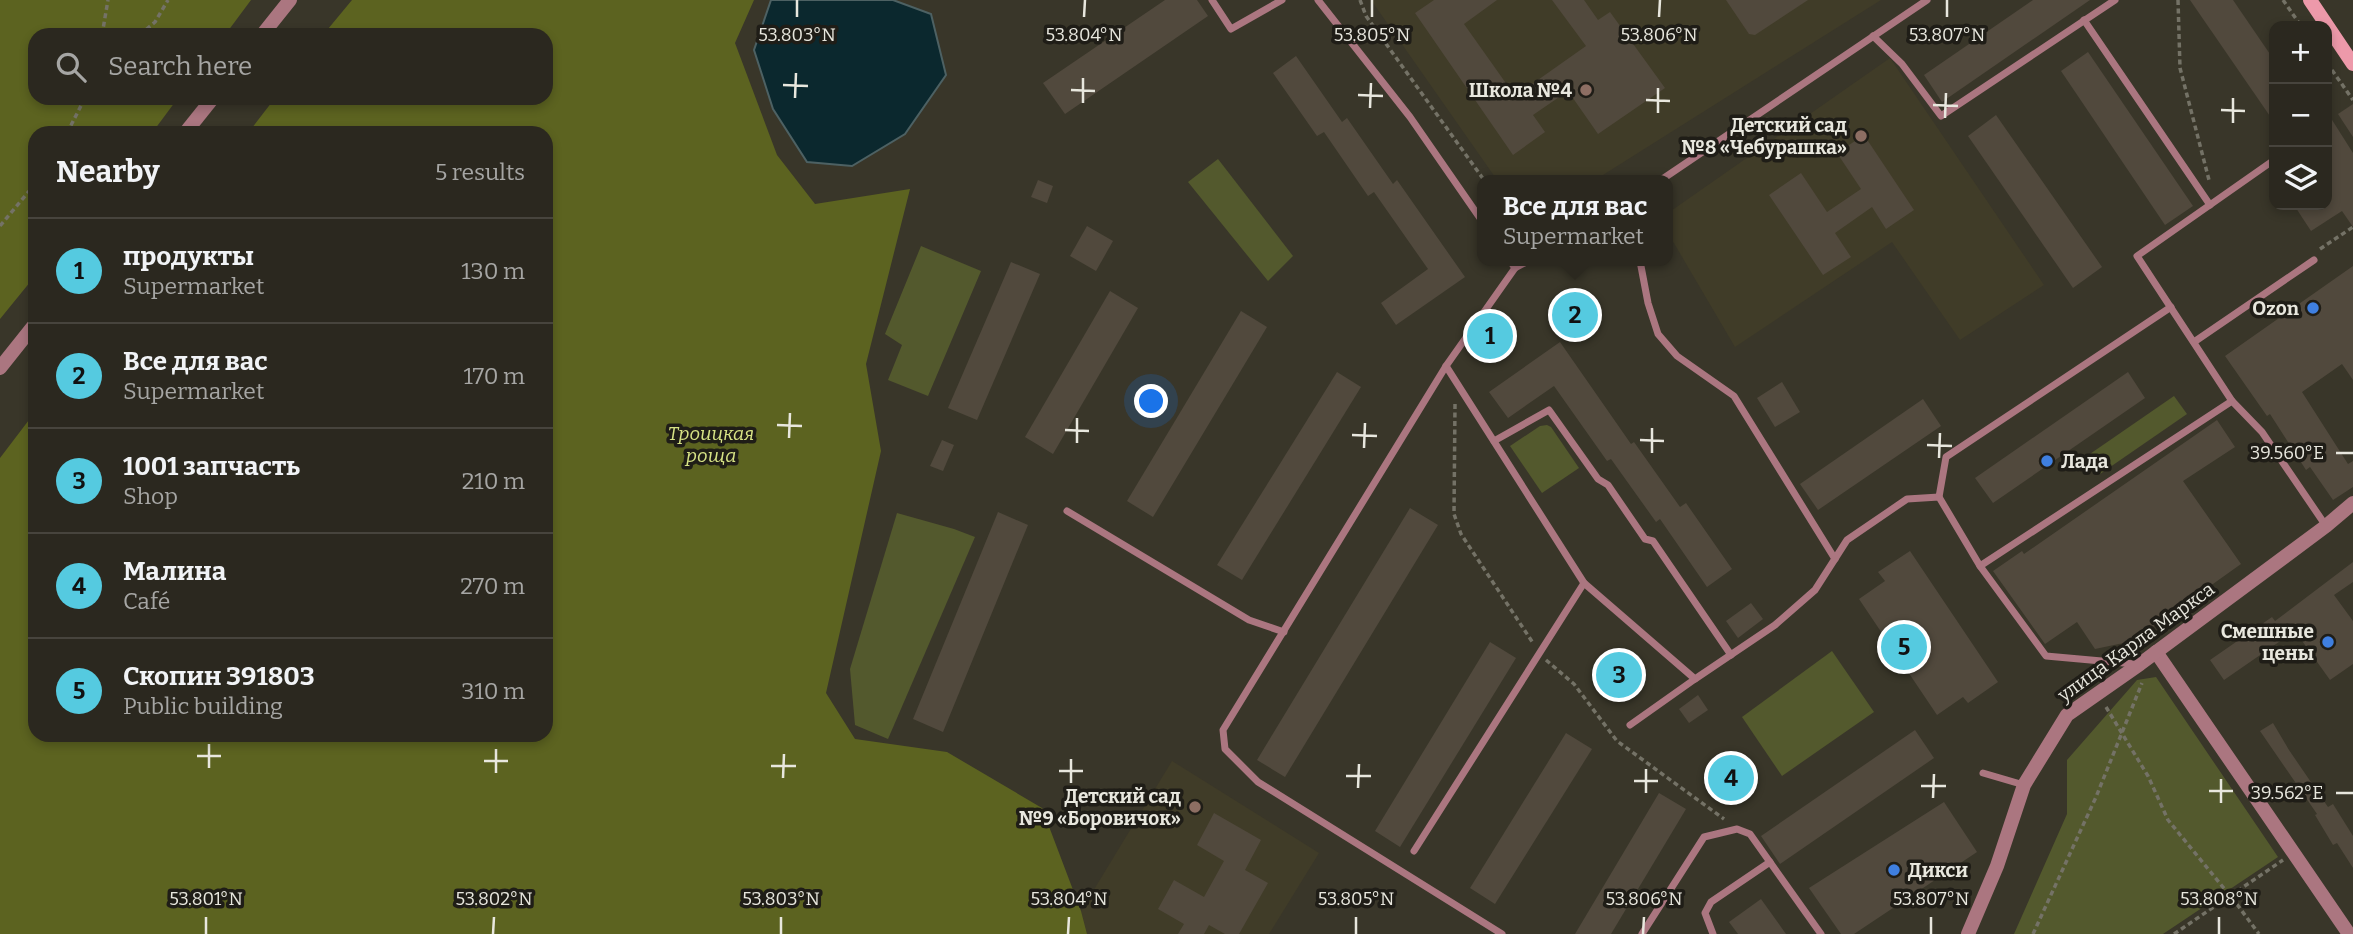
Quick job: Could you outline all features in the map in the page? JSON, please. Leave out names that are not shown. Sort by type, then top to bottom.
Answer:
[{"type":"main road","points":[[2310,0],[2353,64]]},
{"type":"street","points":[[268,28],[290,0]]},
{"type":"street","points":[[191,126],[207,105]]},
{"type":"street","points":[[0,368],[28,333]]},
{"type":"street","name":"улица Карла Маркса","points":[[1968,934],[1997,866],[2024,785],[2067,715],[2326,527],[2353,503]]},
{"type":"street","points":[[2154,653],[2349,934]]},
{"type":"lane","points":[[1212,0],[1231,29],[1282,0]]},
{"type":"lane","points":[[1318,0],[1410,117],[1477,214]]},
{"type":"lane","points":[[1668,175],[1927,0]]},
{"type":"lane","points":[[1873,36],[1902,64],[1941,116],[2115,0]]},
{"type":"lane","points":[[2084,20],[2212,204]]},
{"type":"lane","points":[[2269,164],[2137,256],[2232,401],[2262,432],[2326,527]]},
{"type":"lane","points":[[2194,342],[2314,260]]},
{"type":"lane","points":[[1502,934],[1258,782],[1224,749],[1223,730],[1446,366],[1519,266]]},
{"type":"lane","points":[[1641,266],[1648,303],[1658,334],[1676,356],[1734,396],[1835,559]]},
{"type":"lane","points":[[2140,664],[2046,656],[1980,566],[1939,498],[1946,457],[2171,307]]},
{"type":"lane","points":[[1446,366],[1584,583],[1695,679]]},
{"type":"lane","points":[[1980,566],[2232,401]]},
{"type":"lane","points":[[1494,441],[1549,410],[1598,480],[1608,485],[1646,539],[1653,541],[1731,655]]},
{"type":"lane","points":[[1630,725],[1775,625],[1815,590],[1847,540],[1907,499],[1939,498]]},
{"type":"lane","points":[[1067,511],[1249,620],[1283,632]]},
{"type":"lane","points":[[1414,851],[1584,583]]},
{"type":"lane","points":[[1983,773],[2024,785]]},
{"type":"lane","points":[[1642,934],[1704,837],[1737,829],[1750,834],[1821,934]]},
{"type":"lane","points":[[1713,934],[1705,913],[1711,902],[1770,862]]},
{"type":"path","points":[[103,28],[108,0]]},
{"type":"path","points":[[148,28],[155,22],[168,0]]},
{"type":"path","points":[[1360,0],[1366,16],[1480,175]]},
{"type":"path","points":[[2178,0],[2180,68],[2212,204]]},
{"type":"path","points":[[2283,0],[2298,21]]},
{"type":"path","points":[[2332,69],[2353,100]]},
{"type":"path","points":[[71,126],[81,105]]},
{"type":"path","points":[[0,226],[28,192]]},
{"type":"path","points":[[2314,260],[2319,250],[2353,227]]},
{"type":"path","points":[[1455,381],[1454,514],[1461,534],[1539,653],[1574,684],[1617,741],[1737,829]]},
{"type":"path","points":[[2033,934],[2123,734],[2154,653]]},
{"type":"path","points":[[2098,693],[2148,776],[2168,820],[2259,934]]},
{"type":"path","points":[[2174,934],[2293,853]]},
{"type":"shaded area","name":"Школа №4","points":[[1371,0],[1881,0],[1603,175],[1494,175]]},
{"type":"shaded area","name":"Детский сад №8 «Чебурашка»","points":[[1890,58],[2044,285],[1960,340],[1892,242],[1735,347],[1673,242],[1673,210]]},
{"type":"shaded area","name":"Детский сад №9 «Боровичок»","points":[[1172,761],[1319,853],[1269,934],[1087,934],[1081,911]]},
{"type":"green space","points":[[0,0],[251,0],[230,28],[28,28],[28,105],[173,105],[157,126],[28,126],[28,285],[0,319]]},
{"type":"green space","name":"Троицкая роща","points":[[352,0],[754,0],[735,43],[777,155],[815,204],[910,189],[866,364],[881,451],[826,693],[855,739],[947,752],[1042,808],[1087,934],[0,934],[0,458],[28,421],[28,742],[553,742],[553,126],[253,126],[270,105],[553,105],[553,28],[329,28]]},
{"type":"green space","points":[[1218,159],[1293,256],[1268,281],[1188,182]]},
{"type":"green space","points":[[921,246],[981,271],[928,396],[888,380],[902,345],[885,334]]},
{"type":"green space","points":[[2174,396],[2187,414],[2100,474],[2087,456]]},
{"type":"green space","points":[[1547,425],[1579,468],[1542,493],[1510,446],[1540,426]]},
{"type":"green space","points":[[897,513],[975,537],[888,739],[855,725],[850,669]]},
{"type":"green space","points":[[1832,651],[1874,712],[1782,776],[1742,717]]},
{"type":"green space","points":[[2156,677],[2278,857],[2163,934],[2014,934],[2067,814],[2067,760],[2137,680]]},
{"type":"water","points":[[771,0],[893,0],[931,14],[946,75],[905,134],[852,166],[807,162],[773,109],[754,50]]},
{"type":"building","points":[[1165,0],[1197,0],[1208,16],[1065,114],[1043,83]]},
{"type":"building","points":[[1434,0],[1497,0],[1464,24],[1515,96],[1586,46],[1552,0],[1584,0],[1598,20],[1610,12],[1665,88],[1598,134],[1568,91],[1533,115],[1545,132],[1513,155],[1415,13]]},
{"type":"building","points":[[1726,0],[1808,0],[1755,35],[1749,34]]},
{"type":"building","points":[[2033,0],[2090,0],[1942,102],[1924,75]]},
{"type":"building","points":[[2190,0],[2233,0],[2269,53],[2269,115]]},
{"type":"building","points":[[2088,52],[2193,206],[2165,225],[2061,71]]},
{"type":"building","points":[[1296,56],[1342,122],[1347,118],[1393,184],[1397,180],[1465,277],[1396,325],[1381,303],[1428,269],[1374,192],[1368,196],[1324,132],[1317,136],[1273,73]]},
{"type":"building","points":[[2353,104],[2353,137],[2338,114]]},
{"type":"building","points":[[1996,115],[2102,267],[2073,288],[1968,136]]},
{"type":"building","points":[[2332,120],[2353,153],[2353,227],[2342,211],[2311,231],[2297,210],[2332,210]]},
{"type":"building","points":[[1864,135],[1914,210],[1886,229],[1872,207],[1835,233],[1851,257],[1823,275],[1769,195],[1801,173],[1827,212],[1861,189],[1837,153]]},
{"type":"building","points":[[1038,180],[1053,186],[1047,203],[1031,197]]},
{"type":"building","points":[[1087,226],[1113,241],[1096,271],[1070,256]]},
{"type":"building","points":[[1011,262],[1040,274],[977,420],[948,408]]},
{"type":"building","points":[[2353,266],[2353,380],[2342,364],[2302,392],[2348,464],[2353,461],[2353,487],[2333,500],[2310,467],[2306,470],[2270,414],[2267,416],[2225,356]]},
{"type":"building","points":[[1110,291],[1138,308],[1053,454],[1025,437]]},
{"type":"building","points":[[1575,300],[1589,320],[1575,329],[1561,310]]},
{"type":"building","points":[[1241,311],[1267,327],[1153,517],[1127,501]]},
{"type":"building","points":[[1502,313],[1515,327],[1478,360],[1467,347]]},
{"type":"building","points":[[1560,342],[1631,444],[1634,442],[1680,507],[1686,503],[1732,569],[1707,587],[1660,519],[1656,522],[1611,459],[1607,461],[1554,386],[1508,418],[1489,392]]},
{"type":"building","points":[[1337,372],[1361,387],[1242,580],[1217,565]]},
{"type":"building","points":[[2128,372],[2145,398],[1993,503],[1975,478]]},
{"type":"building","points":[[1782,382],[1800,412],[1775,427],[1757,398]]},
{"type":"building","points":[[1923,399],[1941,426],[1818,510],[1800,484]]},
{"type":"building","points":[[2217,420],[2235,447],[2183,481],[2241,564],[2133,641],[2095,649],[2077,622],[2045,644],[1993,571],[2022,551],[2024,554]]},
{"type":"building","points":[[942,440],[954,445],[943,471],[930,466]]},
{"type":"building","points":[[1410,508],[1438,525],[1285,777],[1257,760]]},
{"type":"building","points":[[998,512],[1028,525],[943,732],[913,719]]},
{"type":"building","points":[[1910,551],[1998,682],[1968,703],[1963,697],[1937,715],[1859,599],[1885,581],[1878,572]]},
{"type":"building","name":"Смешные цены","points":[[2353,562],[2353,582],[2334,595],[2353,621],[2353,664],[2330,680],[2295,631],[2224,680],[2210,660],[2272,617],[2275,621]]},
{"type":"building","points":[[1751,603],[1763,619],[1738,638],[1726,621]]},
{"type":"building","points":[[1490,642],[1516,658],[1400,847],[1375,831]]},
{"type":"building","points":[[1621,651],[1643,671],[1616,699],[1595,679]]},
{"type":"building","points":[[1698,695],[1708,710],[1689,723],[1679,709]]},
{"type":"building","points":[[2273,723],[2328,807],[2333,804],[2353,836],[2353,868],[2337,843],[2333,845],[2315,815],[2317,814],[2260,731]]},
{"type":"building","points":[[1915,730],[1934,758],[1780,864],[1761,836]]},
{"type":"building","points":[[1566,733],[1592,749],[1495,904],[1470,888]]},
{"type":"building","points":[[1659,793],[1686,809],[1611,934],[1575,934]]},
{"type":"building","name":"Дикси","points":[[1944,802],[1977,852],[1854,934],[1841,934],[1809,888]]},
{"type":"building","points":[[1214,813],[1261,840],[1245,870],[1268,883],[1239,934],[1225,934],[1209,925],[1204,934],[1178,934],[1184,924],[1158,909],[1174,880],[1204,897],[1224,861],[1197,845]]},
{"type":"building","points":[[1761,899],[1786,934],[1738,934],[1729,922]]},
{"type":"place","name":"Школа №4","points":[[1586,90]]},
{"type":"place","name":"Детский сад №8 «Чебурашка»","points":[[1861,136]]},
{"type":"place","name":"Ozon","points":[[2313,308]]},
{"type":"place","name":"Все для вас","points":[[1575,315]]},
{"type":"place","name":"продукты","points":[[1490,336]]},
{"type":"place","name":"Лада","points":[[2047,461]]},
{"type":"place","name":"Смешные цены","points":[[2328,642]]},
{"type":"place","name":"Скопин 391803","points":[[1904,647]]},
{"type":"place","name":"1001 запчасть","points":[[1619,675]]},
{"type":"place","name":"Малина","points":[[1731,778]]},
{"type":"place","name":"Детский сад №9 «Боровичок»","points":[[1195,807]]},
{"type":"place","name":"Дикси","points":[[1894,870]]}]
